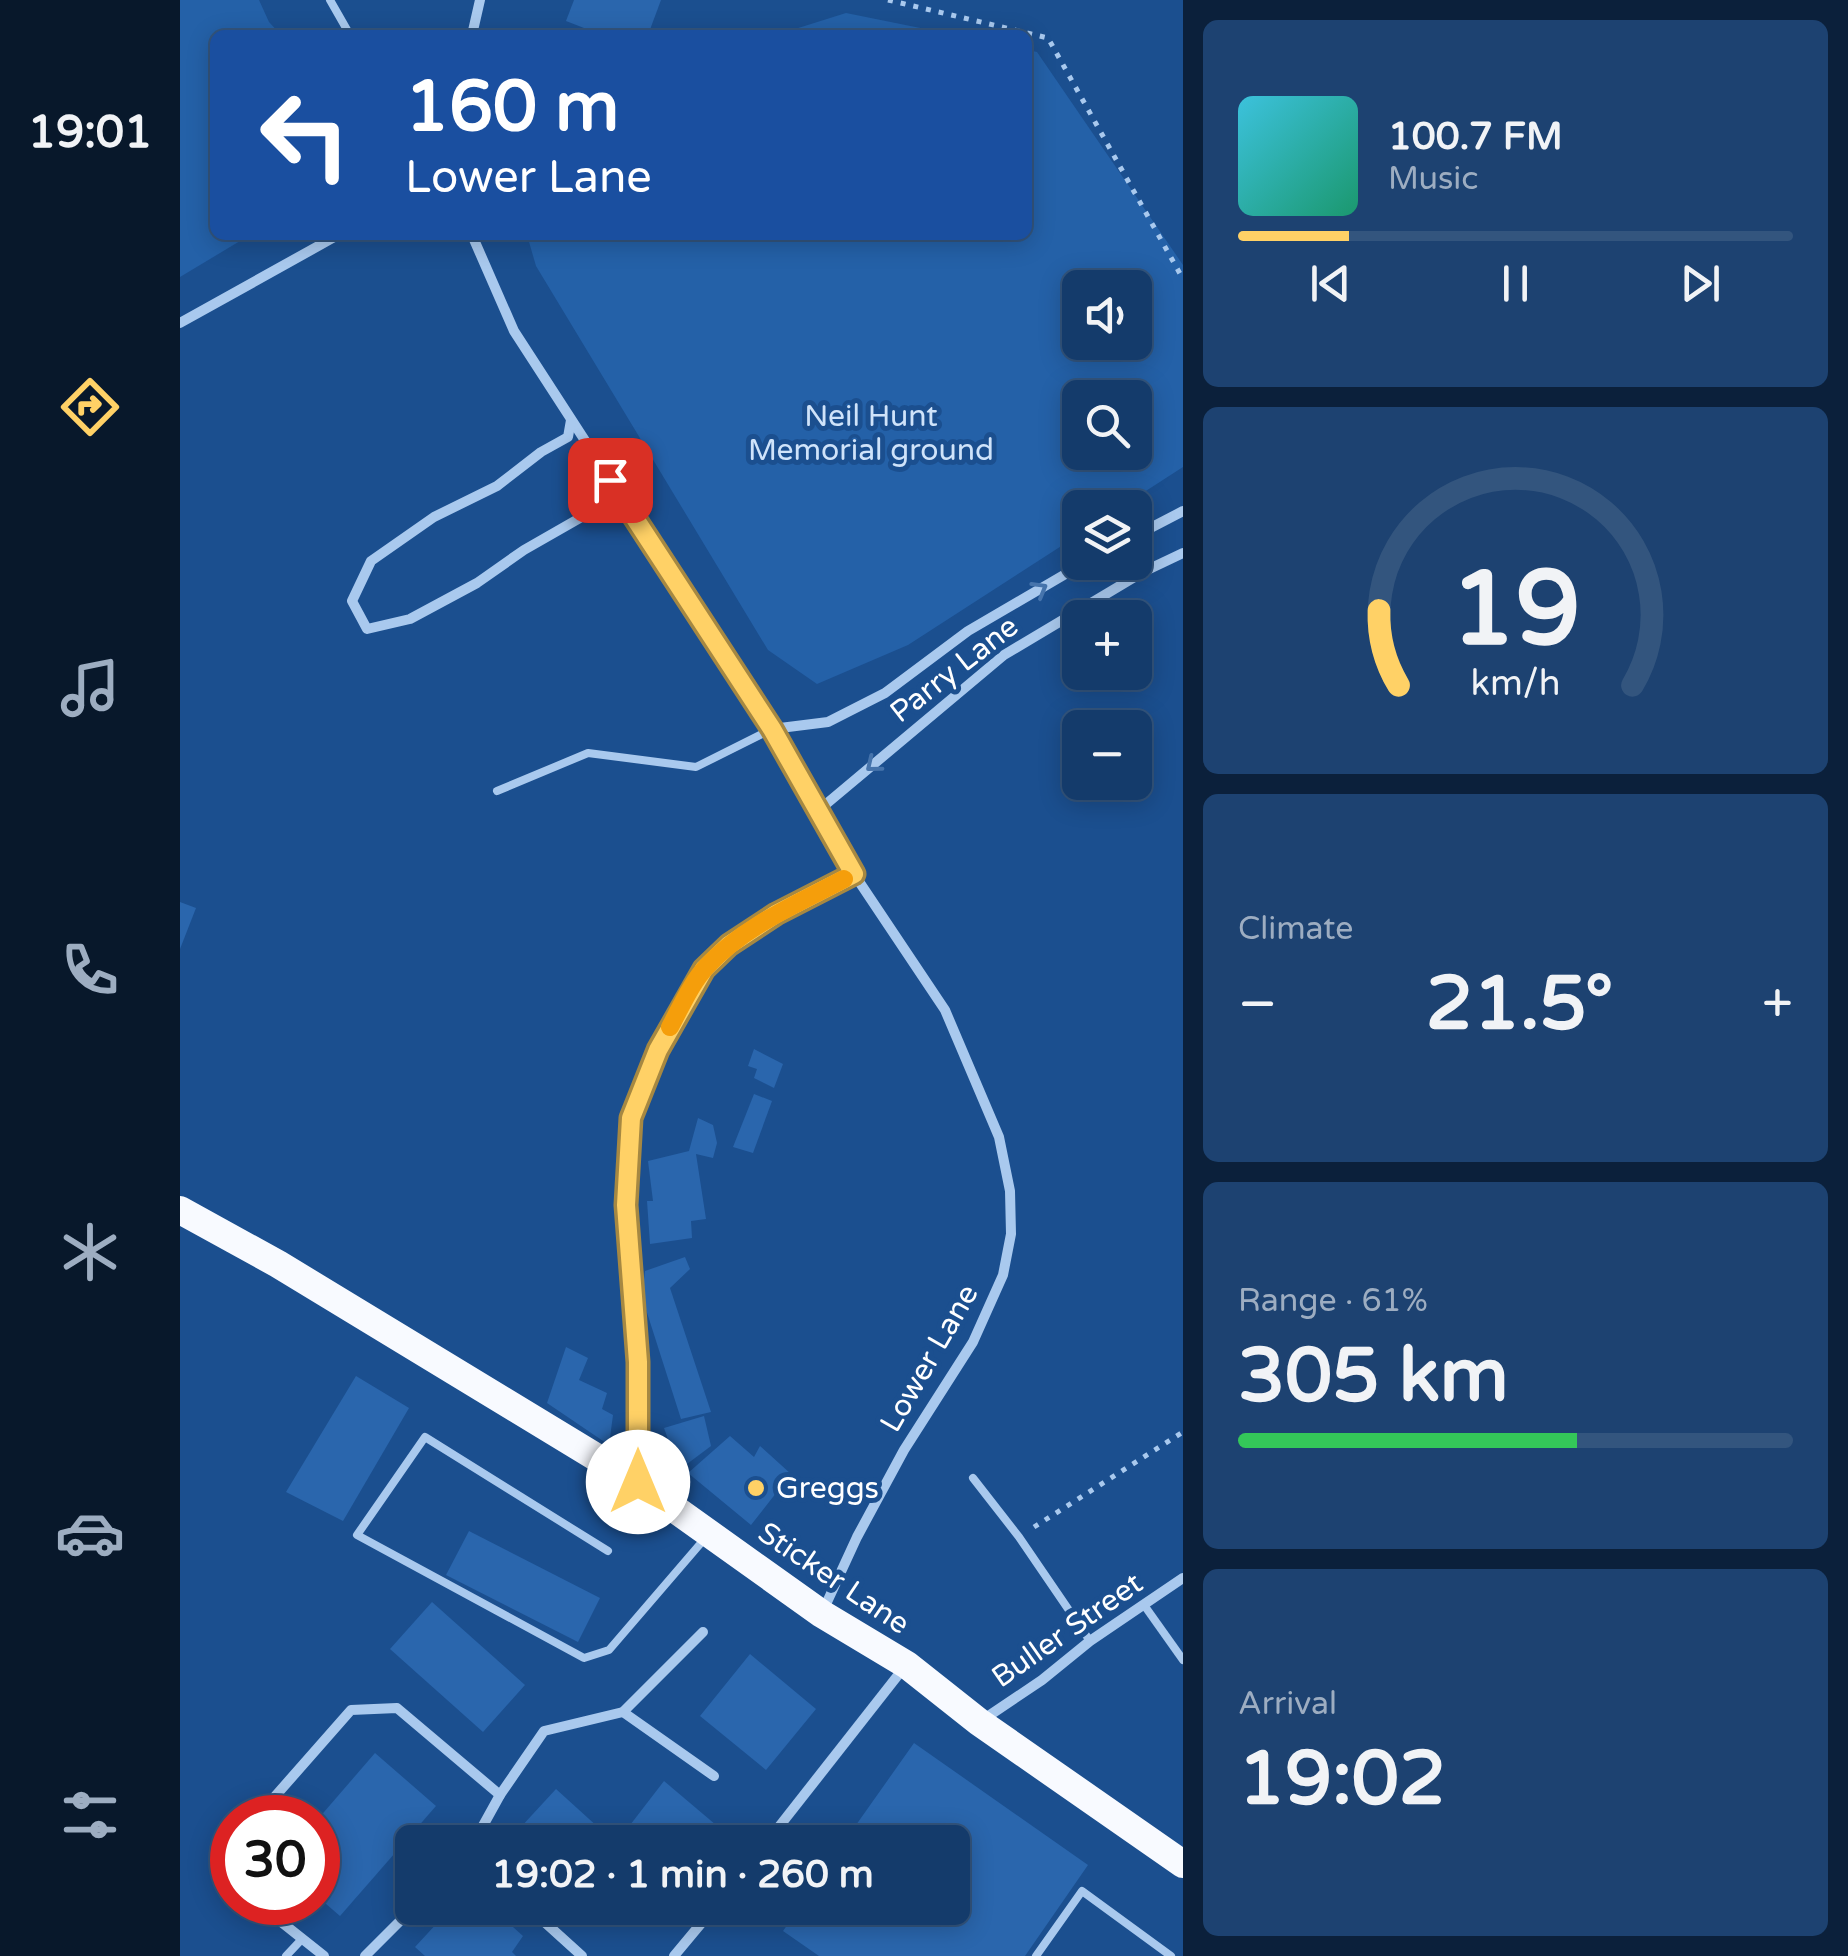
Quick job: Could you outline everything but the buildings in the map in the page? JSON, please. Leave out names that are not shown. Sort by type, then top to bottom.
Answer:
[{"type":"highway","name":"Sticker Lane","points":[[180,1210],[278,1264],[638,1482],[822,1614],[907,1665],[980,1722],[1183,1863]]},
{"type":"street","points":[[473,30],[480,0]]},
{"type":"street","points":[[180,323],[329,240]]},
{"type":"street","name":"Lower Lane","points":[[474,240],[514,331],[772,729],[854,874],[945,1010],[1000,1137],[1010,1191],[1011,1234],[1003,1275],[972,1342],[904,1450],[857,1536],[822,1614]]},
{"type":"street","points":[[572,420],[568,437],[497,486],[434,516],[371,561],[352,602],[367,630],[410,619],[477,583],[524,550],[600,506],[629,510]]},
{"type":"street","points":[[1152,527],[1183,511]]},
{"type":"street","name":"Parry Lane","points":[[819,810],[1004,654],[1183,552]]},
{"type":"street","name":"Parry Lane","points":[[772,729],[828,722],[885,693],[968,631],[1062,576]]},
{"type":"street","points":[[638,1482],[638,1362],[626,1205],[631,1118],[658,1050],[704,969],[729,945],[776,914],[854,874]]},
{"type":"street","name":"Buller Street","points":[[980,1722],[1183,1578]]},
{"type":"street","points":[[484,1825],[544,1731],[624,1712],[703,1632]]},
{"type":"street","points":[[780,1825],[907,1665]]},
{"type":"street","points":[[276,1795],[351,1710],[396,1708],[500,1796]]},
{"type":"street","points":[[624,1712],[714,1776]]},
{"type":"street","points":[[285,1925],[324,1956]]},
{"type":"street","points":[[365,1956],[396,1925]]},
{"type":"street","points":[[548,1925],[582,1956]]},
{"type":"street","points":[[674,1956],[700,1925]]},
{"type":"lane","points":[[330,0],[347,30]]},
{"type":"lane","points":[[497,790],[588,753],[696,767],[772,729]]},
{"type":"lane","points":[[608,1551],[425,1437],[358,1535],[584,1658],[609,1650],[710,1533]]},
{"type":"lane","points":[[973,1478],[1090,1641]]},
{"type":"lane","points":[[1144,1605],[1183,1660]]},
{"type":"lane","points":[[1039,1955],[1082,1891],[1171,1956]]},
{"type":"lane","points":[[286,1956],[302,1939]]},
{"type":"path","points":[[888,0],[1014,30]]},
{"type":"path","points":[[1032,34],[1048,38],[1183,279]]},
{"type":"path","points":[[1019,1537],[1183,1432]]},
{"type":"green space","points":[[180,0],[259,0],[276,30],[210,30],[210,240],[242,240],[180,277]]},
{"type":"green space","points":[[846,13],[930,30],[792,30]]},
{"type":"green space","name":"Neil Hunt Memorial ground","points":[[1032,51],[1037,52],[1183,265],[1183,467],[1147,490],[1062,490],[1062,546],[908,645],[817,684],[768,650],[536,266],[528,240],[1032,240]]},
{"type":"slow traffic","points":[[670,1027],[704,969],[729,945],[776,914],[844,879]]},
{"type":"place","name":"Greggs","points":[[756,1488]]},
{"type":"route","points":[[610,480],[772,729],[854,874],[776,914],[729,945],[704,969],[658,1050],[631,1118],[626,1205],[638,1362],[638,1482]]}]
